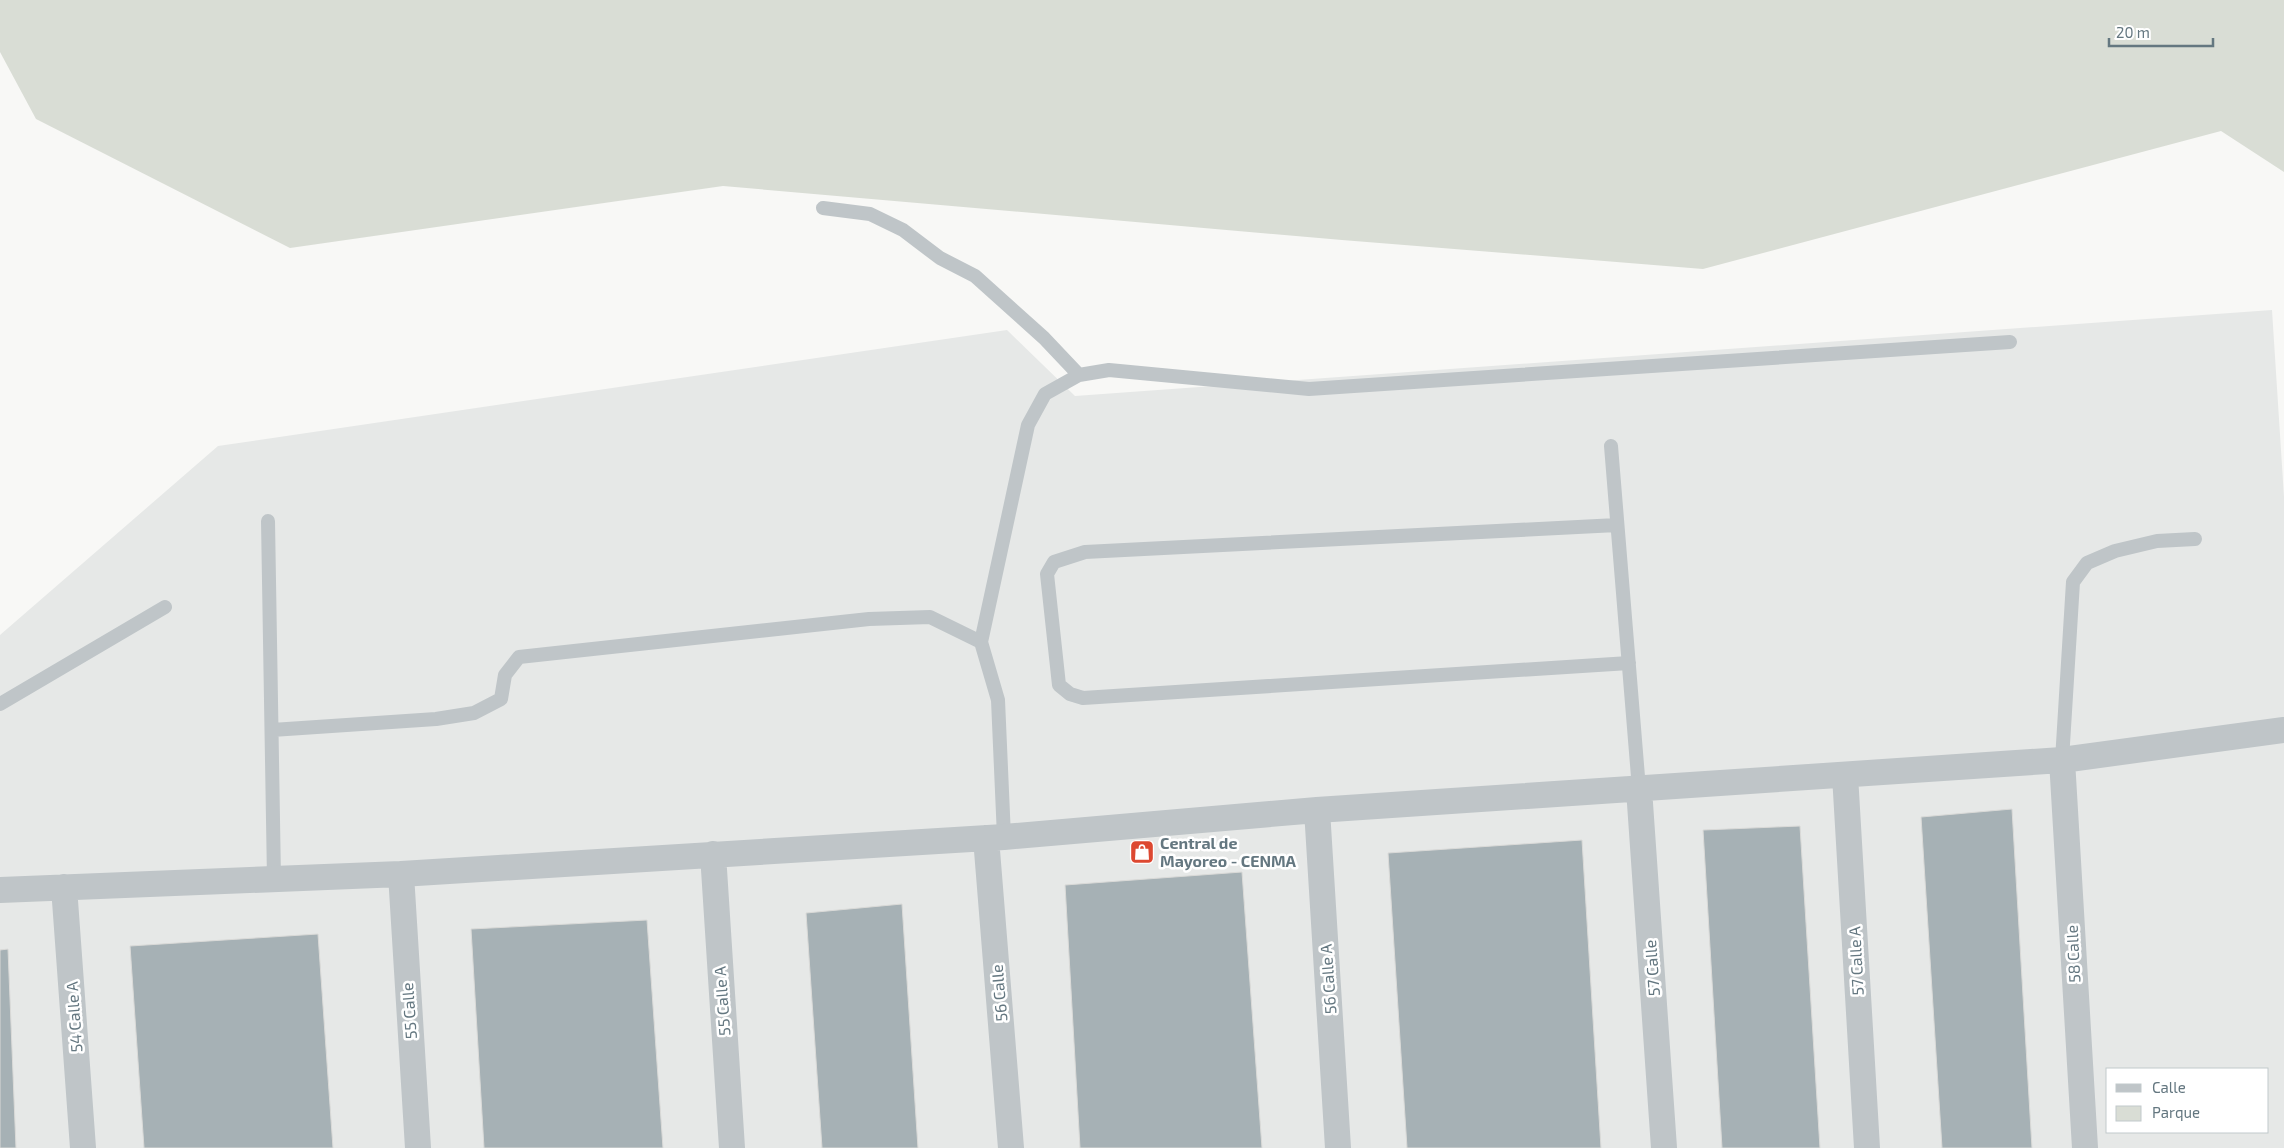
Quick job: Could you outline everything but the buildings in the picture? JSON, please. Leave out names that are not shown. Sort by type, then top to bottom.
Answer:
[{"type":"street","points":[[0,890],[401,874],[995,838],[1317,810],[2062,760],[2284,730]]},
{"type":"street","name":"58 Calle","points":[[2062,760],[2085,1148]]},
{"type":"street","name":"57 Calle A","points":[[1845,775],[1867,1148]]},
{"type":"street","name":"57 Calle","points":[[1639,788],[1664,1148]]},
{"type":"street","name":"56 Calle A","points":[[1317,810],[1338,1148]]},
{"type":"street","name":"56 Calle","points":[[995,838],[1011,1148]]},
{"type":"street","name":"55 Calle A","points":[[713,854],[732,1148]]},
{"type":"street","name":"55 Calle","points":[[401,874],[418,1148]]},
{"type":"street","name":"54 Calle A","points":[[64,887],[83,1148]]},
{"type":"lane","points":[[823,208],[870,214],[903,230],[940,258],[975,276],[1044,338],[1079,375]]},
{"type":"lane","points":[[995,838],[998,700],[981,642],[1028,425],[1045,394],[1079,375],[1109,370],[1310,389],[2010,342]]},
{"type":"lane","points":[[1610,446],[1639,788]]},
{"type":"lane","points":[[268,521],[274,879]]},
{"type":"lane","points":[[1617,525],[1085,552],[1054,562],[1047,574],[1059,685],[1070,694],[1083,698],[1629,663]]},
{"type":"lane","points":[[2062,760],[2073,582],[2087,563],[2115,551],[2157,541],[2196,539]]},
{"type":"lane","points":[[0,704],[164,607]]},
{"type":"lane","points":[[272,730],[436,719],[474,713],[501,699],[505,675],[519,657],[869,619],[930,617],[981,642]]},
{"type":"shaded area","name":"Central de Mayoreo - CENMA","points":[[2272,310],[2284,497],[2284,1148],[0,1148],[0,635],[218,446],[1007,330],[1075,396]]},
{"type":"green space","points":[[0,0],[2284,0],[2284,172],[2221,131],[1703,269],[1342,240],[723,186],[290,248],[36,119],[0,52]]},
{"type":"place","name":"Central de Mayoreo - CENMA","points":[[1142,852]]}]
